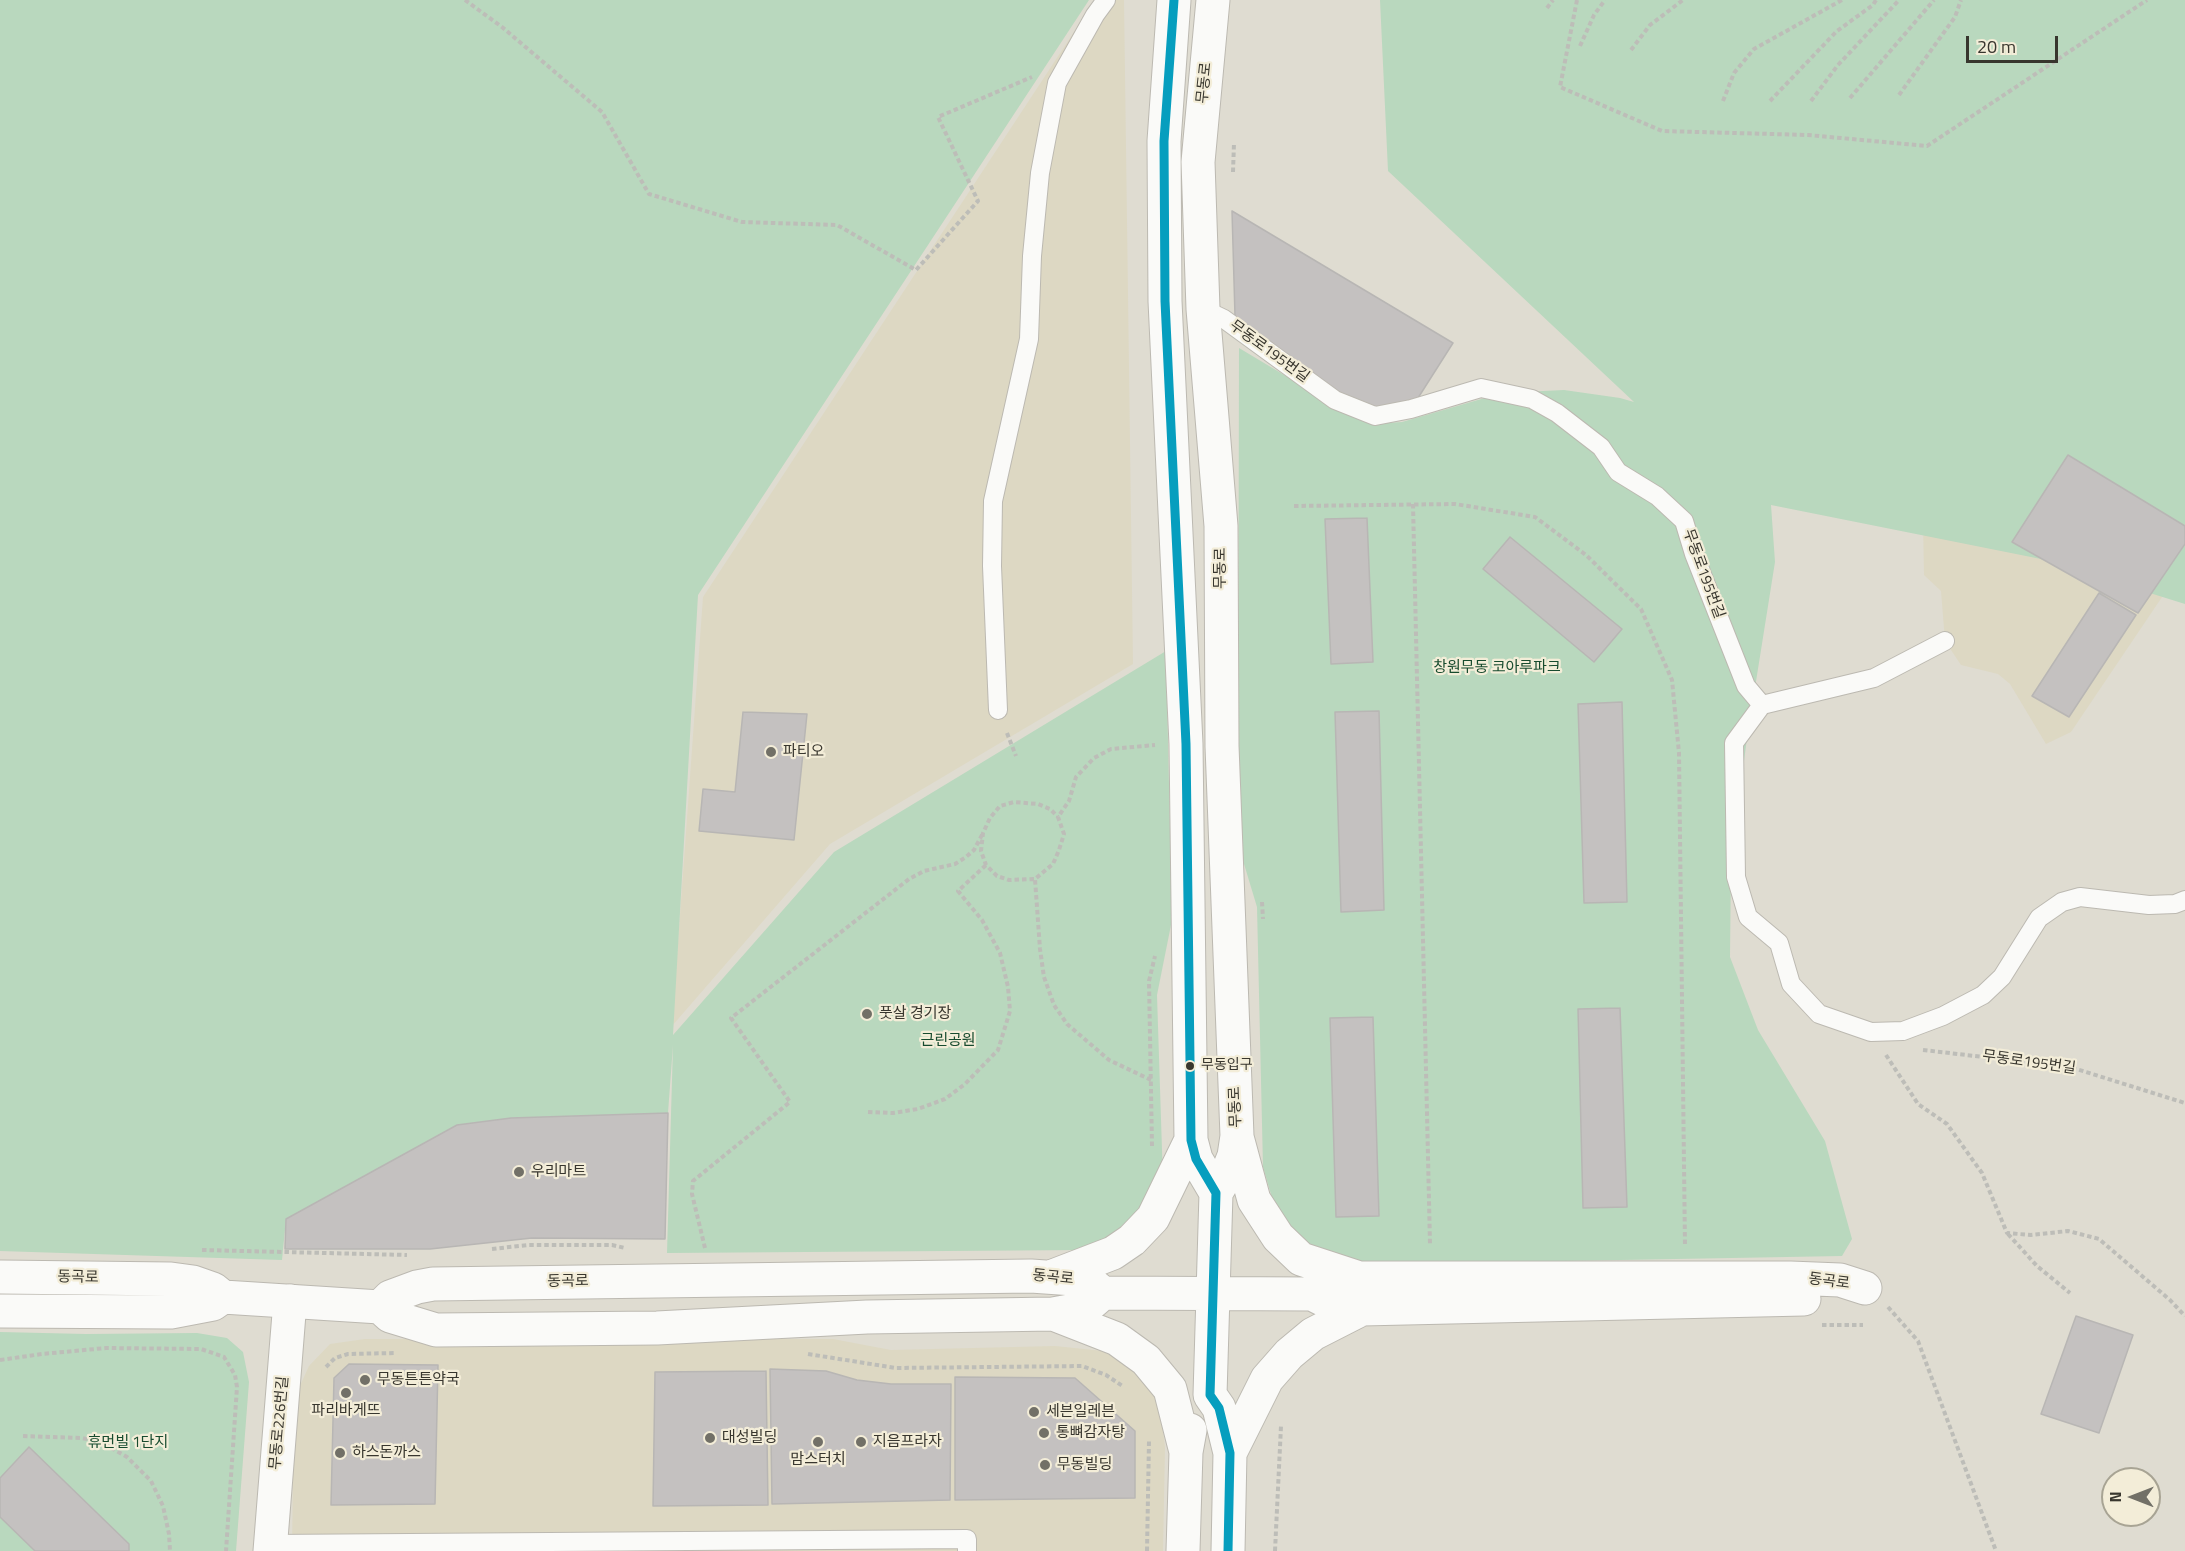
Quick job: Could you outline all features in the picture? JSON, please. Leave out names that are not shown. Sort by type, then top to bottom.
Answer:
[{"type":"main road","points":[[1174,0],[1164,141],[1165,301],[1186,744],[1191,1140],[1196,1159],[1215,1193]]},
{"type":"main road","name":"무동로","points":[[1214,0],[1198,162],[1203,309],[1221,526],[1222,746],[1237,1136]]},
{"type":"main road","points":[[1228,1551],[1230,1453],[1219,1408],[1210,1395],[1215,1193],[1230,1166],[1237,1136]]},
{"type":"main road","points":[[1230,1453],[1267,1379],[1289,1354],[1360,1294],[1301,1259],[1278,1237],[1254,1200],[1237,1136]]},
{"type":"main road","points":[[1053,1276],[1113,1253],[1132,1240],[1153,1218],[1191,1140]]},
{"type":"main road","name":"동곡로","points":[[0,1311],[171,1312],[213,1304],[223,1298],[380,1307],[390,1316],[436,1330],[657,1328],[867,1317],[1053,1314],[1076,1310],[1094,1301],[1103,1293],[1093,1285],[1053,1276],[433,1284],[417,1287],[390,1298],[380,1307]]},
{"type":"main road","name":"동곡로","points":[[0,1277],[171,1279],[203,1285],[213,1289],[223,1298]]},
{"type":"main road","name":"동곡로","points":[[1360,1294],[1685,1277],[1840,1280],[1865,1288]]},
{"type":"main road","name":"동곡로","points":[[1213,1294],[1312,1294],[1342,1282],[1360,1294],[1790,1300],[1840,1295],[1865,1288]]},
{"type":"main road","points":[[1103,1293],[1213,1294]]},
{"type":"main road","name":"무동로226번길","points":[[270,1548],[290,1301]]},
{"type":"main road","points":[[1053,1314],[1117,1339],[1146,1360],[1170,1389],[1186,1452]]},
{"type":"main road","points":[[1183,1551],[1186,1452],[1189,1431],[1199,1408],[1210,1395]]},
{"type":"lane","points":[[998,710],[992,567],[993,501],[1029,339],[1032,256],[1040,173],[1057,83],[1095,15],[1106,0]]},
{"type":"lane","name":"무동로195번길","points":[[1203,309],[1224,319],[1335,400],[1375,416],[1411,409],[1481,388],[1532,399],[1557,413],[1601,447],[1618,472],[1657,496],[1684,520],[1694,554],[1746,686],[1762,705]]},
{"type":"lane","points":[[1945,641],[1874,678],[1762,705],[1734,743],[1736,877],[1748,917],[1779,943],[1791,984],[1819,1014],[1871,1032],[1903,1031],[1943,1016],[1983,995],[2002,977],[2039,918],[2062,902],[2080,897],[2149,905],[2175,904],[2185,900]]},
{"type":"lane","name":"무동로226번길","points":[[270,1548],[967,1539],[967,1551]]},
{"type":"path","points":[[465,0],[502,27],[602,112],[649,194],[742,222],[837,225],[916,270],[978,201],[938,117],[1032,78],[1038,68]]},
{"type":"path","points":[[1547,8],[1553,0]]},
{"type":"path","points":[[1577,0],[1560,87],[1662,131],[1808,135],[1927,146],[2147,0]]},
{"type":"path","points":[[1580,46],[1594,15],[1605,0]]},
{"type":"path","points":[[1631,50],[1650,25],[1683,0]]},
{"type":"path","points":[[1723,101],[1734,73],[1754,49],[1842,0]]},
{"type":"path","points":[[1770,101],[1837,31],[1873,5],[1876,0]]},
{"type":"path","points":[[1811,101],[1838,66],[1899,0]]},
{"type":"path","points":[[1850,98],[1934,0]]},
{"type":"path","points":[[1899,94],[1955,17],[1961,0]]},
{"type":"path","points":[[1232,177],[1234,142]]},
{"type":"path","points":[[1413,504],[1430,1244]]},
{"type":"path","points":[[1294,506],[1455,504],[1535,517],[1586,555],[1641,609],[1672,680],[1679,753],[1685,1277]]},
{"type":"path","points":[[1058,817],[1069,801],[1076,777],[1094,758],[1111,749],[1158,745]]},
{"type":"path","points":[[707,1258],[692,1194],[693,1181],[790,1102],[731,1018],[909,879],[924,871],[955,864],[966,857],[974,850],[990,818],[1000,806],[1014,802],[1038,804],[1050,808],[1058,817],[1064,834],[1053,864],[1035,879],[1009,880],[997,876],[987,865],[981,851],[983,833]]},
{"type":"path","points":[[868,1112],[893,1113],[918,1109],[945,1099],[965,1084],[998,1050],[1010,1011],[1008,987],[1000,953],[982,920],[958,891],[987,865]]},
{"type":"path","points":[[1035,879],[1044,977],[1054,1005],[1067,1024],[1109,1060],[1151,1080]]},
{"type":"path","points":[[1260,896],[1264,930]]},
{"type":"path","points":[[1152,1157],[1149,981],[1157,947]]},
{"type":"path","points":[[1871,1032],[1918,1104],[1947,1124],[1983,1173],[2006,1231],[2037,1266],[2070,1293]]},
{"type":"path","name":"무동로195번길","points":[[1918,1050],[2070,1067],[2185,1102]]},
{"type":"path","points":[[2006,1231],[2007,1233],[2031,1235],[2068,1231],[2099,1239],[2185,1316]]},
{"type":"path","points":[[484,1250],[528,1245],[612,1245],[635,1250]]},
{"type":"path","points":[[190,1250],[408,1255]]},
{"type":"path","points":[[1865,1288],[1892,1310],[1918,1341],[1995,1551]]},
{"type":"path","points":[[1816,1326],[1863,1325]]},
{"type":"path","points":[[0,1360],[106,1348],[201,1349],[224,1357],[235,1375],[237,1387],[226,1551]]},
{"type":"path","points":[[326,1367],[335,1358],[348,1354],[401,1353]]},
{"type":"path","points":[[807,1354],[896,1368],[1082,1366],[1106,1375],[1125,1387],[1132,1395]]},
{"type":"path","points":[[1275,1551],[1282,1416]]},
{"type":"path","points":[[23,1436],[81,1438],[101,1442],[127,1457],[151,1481],[163,1506],[170,1551]]},
{"type":"path","points":[[1147,1551],[1149,1437]]},
{"type":"shaded area","points":[[1095,0],[1124,0],[1133,664],[830,844],[672,1026],[703,597]]},
{"type":"shaded area","points":[[1923,521],[2185,563],[2071,732],[2046,744],[2010,684],[1998,674],[1961,665],[1945,641],[1941,591],[1924,575]]},
{"type":"shaded area","points":[[365,1339],[833,1339],[891,1350],[1055,1346],[1103,1351],[1141,1372],[1160,1405],[1165,1447],[1163,1551],[292,1551],[294,1399],[309,1366],[330,1344]]},
{"type":"green space","name":"근린공원","points":[[0,0],[1089,0],[698,595],[673,1035],[834,852],[1166,651],[1172,920],[1157,995],[1163,1181],[1138,1221],[1086,1250],[667,1253],[673,1045],[668,1113],[511,1118],[457,1125],[286,1219],[282,1260],[0,1251]]},
{"type":"green space","name":"창원무동 코아루파크","points":[[1380,0],[2185,0],[2185,604],[2041,559],[1771,505],[1775,562],[1747,738],[1731,862],[1730,957],[1758,1030],[1825,1141],[1852,1239],[1842,1256],[1344,1265],[1308,1248],[1275,1208],[1263,1167],[1257,907],[1238,844],[1239,348],[1336,406],[1373,424],[1402,422],[1502,393],[1564,390],[1634,402],[1388,171]]},
{"type":"green space","name":"휴먼빌 1단지","points":[[0,1332],[197,1333],[227,1338],[243,1352],[249,1382],[236,1551],[0,1551]]},
{"type":"building","points":[[1232,211],[1453,343],[1411,409],[1375,416],[1291,368],[1235,316]]},
{"type":"building","points":[[2068,455],[2185,526],[2185,544],[2138,613],[2012,542]]},
{"type":"building","points":[[1367,518],[1373,662],[1331,664],[1325,519]]},
{"type":"building","points":[[1510,537],[1622,629],[1594,662],[1483,569]]},
{"type":"building","points":[[2099,593],[2136,615],[2069,717],[2032,696]]},
{"type":"building","points":[[1622,702],[1627,902],[1584,903],[1578,704]]},
{"type":"building","points":[[1379,711],[1384,910],[1341,912],[1335,712]]},
{"type":"building","name":"파티오","points":[[743,712],[807,714],[794,840],[699,831],[703,789],[735,792]]},
{"type":"building","points":[[1620,1008],[1627,1207],[1583,1208],[1578,1009]]},
{"type":"building","points":[[1373,1017],[1379,1216],[1336,1217],[1330,1018]]},
{"type":"building","name":"우리마트","points":[[668,1113],[665,1239],[532,1238],[430,1249],[285,1249],[286,1219],[457,1125],[511,1118]]},
{"type":"building","points":[[2076,1316],[2133,1335],[2099,1433],[2041,1414]]},
{"type":"building","points":[[349,1364],[438,1365],[435,1504],[331,1505],[334,1378]]},
{"type":"building","name":"지음프라자","points":[[770,1369],[826,1371],[857,1380],[891,1384],[951,1384],[950,1500],[772,1504]]},
{"type":"building","name":"대성빌딩","points":[[766,1371],[768,1505],[653,1506],[655,1372]]},
{"type":"building","name":"무동빌딩","points":[[955,1377],[1075,1378],[1135,1431],[1135,1498],[955,1500]]},
{"type":"building","points":[[29,1447],[129,1544],[129,1551],[35,1551],[0,1517],[0,1478]]},
{"type":"transit line","points":[[1174,0],[1164,141],[1165,301],[1186,744],[1191,1140],[1196,1159],[1216,1193],[1210,1395],[1219,1408],[1230,1453],[1228,1551]]},
{"type":"place","name":"파티오","points":[[771,752]]},
{"type":"place","name":"풋살 경기장","points":[[867,1014]]},
{"type":"place","name":"무동입구","points":[[1190,1066]]},
{"type":"place","name":"우리마트","points":[[519,1172]]},
{"type":"place","name":"무동튼튼약국","points":[[365,1380]]},
{"type":"place","name":"파리바게뜨","points":[[346,1393]]},
{"type":"place","name":"세븐일레븐","points":[[1034,1412]]},
{"type":"place","name":"통뼈감자탕","points":[[1044,1433]]},
{"type":"place","name":"대성빌딩","points":[[710,1438]]},
{"type":"place","name":"맘스터치","points":[[818,1442]]},
{"type":"place","name":"지음프라자","points":[[861,1442]]},
{"type":"place","name":"하스돈까스","points":[[340,1453]]},
{"type":"place","name":"무동빌딩","points":[[1045,1465]]}]
